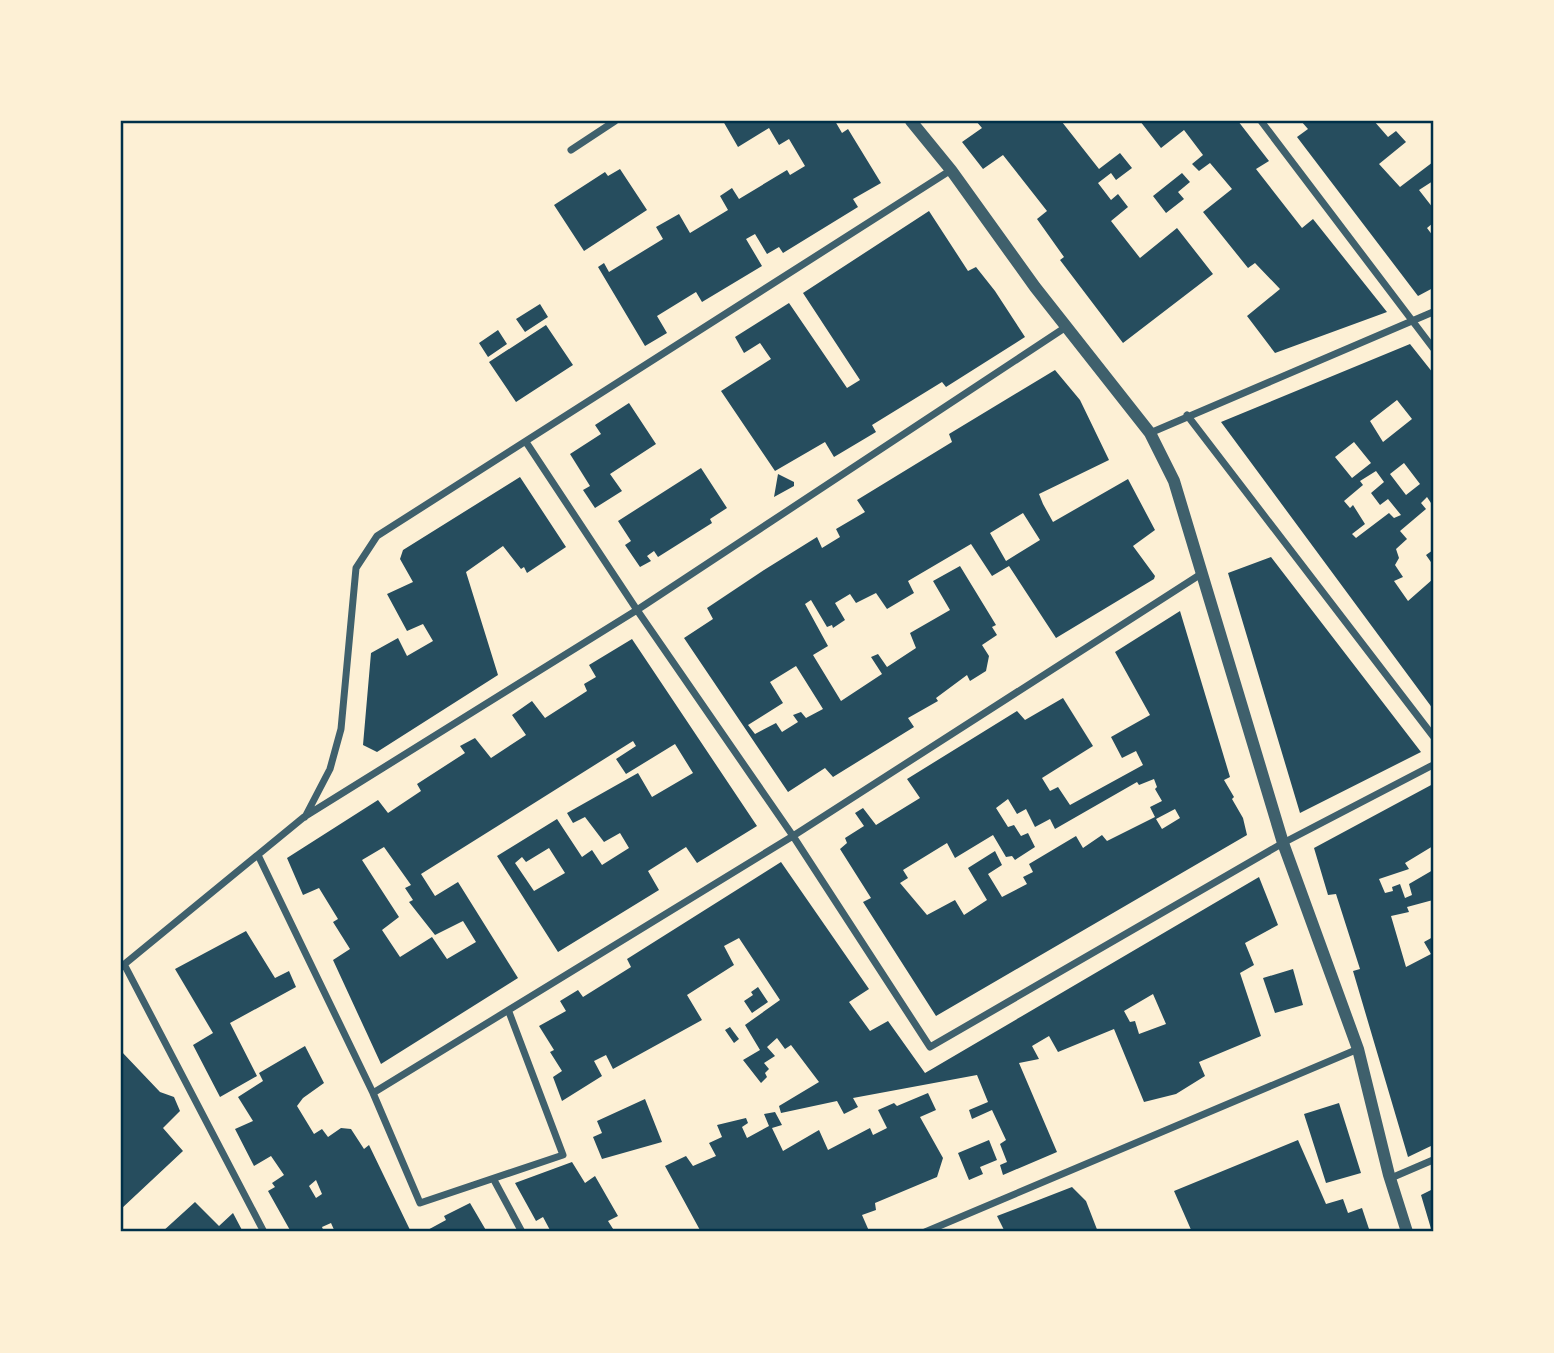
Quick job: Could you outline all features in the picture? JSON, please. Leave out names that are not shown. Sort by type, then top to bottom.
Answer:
[{"type":"street","points":[[571,150],[615,121]]},
{"type":"street","points":[[911,121],[951,170],[1066,327],[1150,433],[1174,481],[1283,843],[1358,1049],[1407,1232]]},
{"type":"street","points":[[1261,121],[1433,348]]},
{"type":"street","points":[[304,817],[330,769],[341,729],[356,568],[377,536],[951,170]]},
{"type":"street","points":[[1150,433],[1433,312]]},
{"type":"street","points":[[264,1232],[122,965],[304,817],[637,610],[1066,327]]},
{"type":"street","points":[[1187,415],[1433,736]]},
{"type":"street","points":[[526,442],[637,610],[793,836],[930,1047],[1283,843],[1433,765]]},
{"type":"street","points":[[373,1093],[793,836],[1201,574]]},
{"type":"street","points":[[258,855],[373,1093],[420,1203],[563,1155],[509,1012]]},
{"type":"street","points":[[925,1232],[1358,1049]]},
{"type":"street","points":[[1391,1178],[1433,1160]]},
{"type":"street","points":[[494,1180],[522,1232]]},
{"type":"building","points":[[723,121],[835,121],[842,133],[848,129],[881,183],[853,199],[858,207],[783,253],[779,247],[767,254],[755,234],[746,239],[762,266],[702,302],[696,292],[657,316],[667,333],[645,346],[598,267],[604,263],[609,272],[663,239],[656,227],[679,214],[690,233],[728,210],[720,196],[732,188],[739,199],[787,170],[790,175],[805,166],[789,139],[779,145],[769,128],[738,147]]},
{"type":"building","points":[[976,121],[1064,121],[1062,122],[1099,169],[1120,153],[1132,168],[1116,180],[1111,173],[1098,183],[1111,200],[1118,194],[1128,207],[1111,221],[1140,258],[1177,228],[1213,274],[1123,343],[1060,260],[1064,257],[1037,219],[1047,211],[1003,155],[983,169],[962,142],[982,128]]},
{"type":"building","points":[[1140,121],[1238,121],[1269,161],[1256,169],[1302,228],[1313,219],[1387,312],[1275,353],[1247,316],[1280,289],[1255,263],[1248,268],[1203,212],[1232,189],[1210,163],[1199,171],[1192,164],[1203,155],[1184,130],[1161,148]]},
{"type":"building","points":[[1301,121],[1374,121],[1388,137],[1396,131],[1406,142],[1379,164],[1400,187],[1433,162],[1433,181],[1419,190],[1433,208],[1433,223],[1427,228],[1433,236],[1433,288],[1418,296],[1297,137],[1308,129]]},
{"type":"building","points":[[620,169],[647,210],[584,251],[554,205],[605,172],[608,176]]},
{"type":"building","points":[[1182,173],[1190,182],[1178,192],[1184,199],[1166,213],[1153,196]]},
{"type":"building","points":[[929,211],[968,271],[976,267],[1025,337],[946,387],[942,382],[872,425],[876,432],[834,457],[825,442],[775,471],[721,391],[771,359],[760,343],[744,353],[735,337],[789,303],[847,388],[860,380],[803,293]]},
{"type":"building","points":[[540,304],[548,317],[525,332],[516,319]]},
{"type":"building","points":[[546,325],[573,365],[516,402],[489,362]]},
{"type":"building","points":[[498,330],[507,344],[488,357],[479,343]]},
{"type":"building","points":[[1410,344],[1433,373],[1433,506],[1427,497],[1421,503],[1426,509],[1400,531],[1407,539],[1396,549],[1399,558],[1395,565],[1403,577],[1394,581],[1408,601],[1433,579],[1433,709],[1221,422]],"holes":[[[1397,400],[1412,419],[1383,442],[1370,421]],[[1354,442],[1371,463],[1352,478],[1335,457]],[[1404,463],[1420,484],[1406,495],[1390,474]],[[1376,471],[1384,482],[1371,493],[1380,505],[1388,499],[1401,515],[1394,518],[1389,513],[1356,538],[1352,534],[1365,524],[1353,505],[1350,508],[1344,501],[1363,485],[1360,481]]]},
{"type":"building","points":[[1055,370],[1080,400],[1109,460],[1039,494],[1043,504],[1053,522],[1128,479],[1155,530],[1133,546],[1155,576],[1154,579],[1056,638],[1009,566],[992,576],[971,544],[908,581],[914,593],[887,609],[876,593],[856,603],[850,594],[835,603],[845,620],[833,628],[832,625],[827,627],[811,600],[805,604],[828,646],[813,655],[841,701],[882,674],[871,657],[878,654],[887,667],[916,648],[910,633],[950,610],[933,581],[960,566],[996,625],[992,627],[997,635],[982,645],[989,656],[986,671],[970,681],[967,675],[936,698],[938,701],[908,718],[914,727],[833,777],[825,768],[788,792],[684,638],[713,619],[707,608],[764,570],[817,537],[822,548],[840,537],[836,529],[865,512],[857,500],[952,442],[949,434]],"holes":[[[1023,513],[1040,540],[1006,561],[990,533]],[[796,666],[823,709],[806,718],[801,712],[793,715],[798,722],[782,732],[776,723],[755,734],[748,725],[783,703],[770,682]]]},
{"type":"building","points":[[629,403],[656,444],[610,474],[622,491],[595,508],[583,490],[590,486],[570,454],[601,434],[595,425]]},
{"type":"building","points":[[701,468],[727,508],[710,519],[712,523],[658,557],[654,551],[647,556],[651,561],[640,567],[625,545],[631,541],[618,521]]},
{"type":"building","points":[[778,474],[794,482],[794,486],[774,497]]},
{"type":"building","points":[[520,477],[566,547],[527,573],[503,546],[466,572],[498,675],[377,752],[363,745],[371,653],[398,638],[407,656],[433,641],[423,624],[407,631],[387,594],[413,582],[400,559],[403,550]]},
{"type":"building","points":[[1433,550],[1433,565],[1426,555]]},
{"type":"building","points":[[1271,557],[1421,752],[1300,813],[1228,573]]},
{"type":"building","points":[[1180,611],[1230,777],[1224,780],[1243,818],[1247,835],[936,1016],[863,902],[871,898],[840,849],[847,843],[845,838],[864,826],[855,813],[863,808],[876,825],[920,798],[907,779],[1017,711],[1025,720],[1063,698],[1093,746],[1042,778],[1050,791],[1058,787],[1070,805],[1143,765],[1136,751],[1122,758],[1111,737],[1150,715],[1115,652]],"holes":[[[1154,779],[1157,787],[1155,789],[1162,801],[1150,807],[1155,817],[1107,841],[1102,835],[1083,848],[1076,836],[1029,864],[1033,872],[1023,877],[1027,884],[1002,897],[988,874],[1002,865],[995,851],[968,868],[987,900],[964,915],[955,900],[927,915],[900,883],[908,878],[903,870],[947,843],[955,858],[993,835],[1006,857],[1012,856],[1015,860],[1035,847],[1028,833],[1021,836],[1014,825],[1008,827],[996,808],[1008,799],[1017,814],[1026,809],[1035,827],[1050,819],[1055,829],[1137,782],[1139,785]],[[1175,809],[1180,818],[1162,829],[1156,819]]]},
{"type":"building","points":[[632,639],[757,826],[697,863],[686,847],[648,871],[659,890],[558,952],[497,856],[557,819],[582,857],[592,850],[602,865],[629,848],[620,833],[604,842],[585,817],[573,823],[567,813],[638,773],[652,797],[693,773],[675,744],[626,774],[616,759],[636,746],[633,741],[421,874],[435,896],[458,882],[518,978],[381,1064],[333,960],[350,949],[333,922],[338,919],[319,888],[303,895],[287,858],[378,800],[388,813],[421,791],[417,784],[465,753],[460,746],[475,738],[491,758],[526,735],[512,715],[532,701],[545,718],[587,691],[584,684],[596,677],[589,665]],"holes":[[[384,847],[411,885],[405,888],[413,900],[409,902],[435,935],[463,921],[476,942],[447,959],[432,937],[400,957],[382,930],[399,917],[362,860]],[[549,848],[565,873],[534,891],[515,863],[522,857],[526,862]]]},
{"type":"building","points":[[1433,784],[1433,846],[1405,863],[1409,869],[1379,879],[1385,893],[1393,891],[1392,887],[1400,884],[1405,898],[1412,895],[1409,884],[1433,870],[1433,900],[1407,907],[1409,912],[1391,916],[1406,967],[1431,954],[1424,942],[1433,937],[1433,1145],[1408,1157],[1353,971],[1360,969],[1336,894],[1328,895],[1314,848]]},
{"type":"building","points":[[781,862],[869,989],[849,1002],[870,1031],[888,1021],[925,1073],[1259,877],[1278,925],[1245,943],[1254,965],[1240,973],[1261,1036],[1199,1062],[1205,1076],[1176,1094],[1144,1102],[1114,1029],[1058,1052],[1049,1036],[1032,1046],[1039,1059],[1019,1063],[1057,1152],[1003,1175],[1000,1165],[1007,1162],[1000,1144],[1006,1140],[992,1110],[972,1119],[969,1110],[988,1102],[977,1075],[853,1098],[858,1107],[844,1114],[837,1101],[781,1113],[779,1106],[819,1082],[791,1045],[785,1049],[777,1038],[767,1047],[775,1056],[764,1063],[769,1069],[765,1073],[767,1077],[761,1083],[743,1060],[760,1050],[745,1025],[780,1000],[739,938],[724,946],[734,965],[687,995],[702,1020],[613,1069],[606,1055],[594,1061],[602,1076],[562,1101],[553,1077],[562,1071],[550,1052],[554,1050],[539,1026],[566,1011],[560,1001],[578,990],[583,997],[631,967],[627,959]],"holes":[[[1153,994],[1166,1024],[1139,1034],[1135,1021],[1130,1022],[1124,1011]]]},
{"type":"building","points":[[246,931],[275,978],[289,971],[296,987],[230,1023],[257,1076],[220,1097],[193,1045],[213,1033],[175,969]]},
{"type":"building","points":[[1293,969],[1303,1005],[1275,1013],[1263,978]]},
{"type":"building","points":[[758,987],[768,1002],[752,1013],[744,1001],[753,995],[751,992]]},
{"type":"building","points":[[730,1027],[739,1039],[734,1043],[725,1030]]},
{"type":"building","points":[[305,1046],[324,1083],[303,1098],[297,1106],[314,1134],[322,1129],[328,1137],[341,1128],[351,1129],[364,1149],[369,1145],[411,1232],[335,1232],[331,1223],[322,1227],[324,1232],[291,1232],[268,1191],[275,1187],[272,1183],[284,1175],[271,1156],[254,1166],[235,1129],[253,1121],[238,1097],[263,1081],[259,1073]],"holes":[[[316,1180],[322,1194],[316,1198],[309,1186]]]},
{"type":"building","points":[[121,1051],[160,1092],[174,1097],[180,1111],[163,1128],[183,1151],[121,1209]]},
{"type":"building","points":[[928,1093],[936,1110],[920,1117],[943,1158],[937,1177],[875,1203],[876,1210],[862,1215],[869,1231],[866,1232],[701,1232],[665,1166],[686,1156],[693,1166],[716,1156],[709,1143],[722,1137],[717,1125],[746,1118],[748,1123],[742,1127],[747,1138],[769,1126],[764,1114],[775,1112],[782,1125],[772,1128],[783,1151],[819,1130],[828,1150],[870,1128],[873,1135],[887,1128],[878,1110],[894,1103],[897,1106]]},
{"type":"building","points":[[645,1099],[662,1142],[602,1159],[593,1137],[602,1133],[597,1121]]},
{"type":"building","points":[[1339,1103],[1361,1173],[1326,1183],[1304,1114]]},
{"type":"building","points":[[989,1140],[997,1160],[980,1167],[983,1174],[969,1180],[958,1153]]},
{"type":"building","points":[[1298,1140],[1326,1204],[1343,1199],[1348,1213],[1362,1208],[1370,1232],[1192,1232],[1174,1191]]},
{"type":"building","points":[[572,1162],[585,1183],[595,1176],[618,1216],[608,1221],[615,1232],[551,1232],[543,1217],[536,1221],[515,1183]]},
{"type":"building","points":[[1072,1187],[1086,1201],[1098,1232],[1005,1232],[997,1216]]},
{"type":"building","points":[[1433,1189],[1433,1232],[1432,1232],[1421,1195]]},
{"type":"building","points":[[195,1202],[219,1226],[233,1213],[243,1232],[162,1232]]},
{"type":"building","points":[[470,1203],[487,1232],[424,1232],[446,1220],[444,1216]]}]
